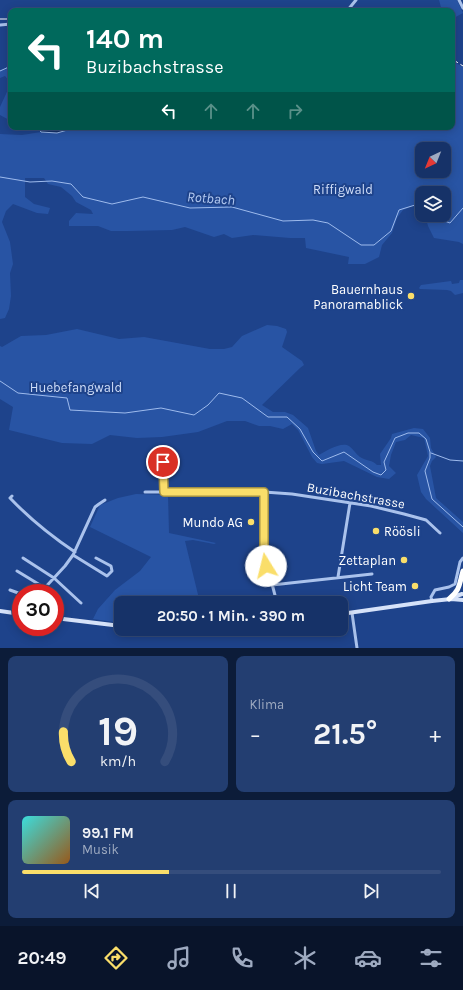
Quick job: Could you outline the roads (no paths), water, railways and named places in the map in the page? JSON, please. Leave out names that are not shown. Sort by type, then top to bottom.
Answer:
[{"type":"highway","points":[[450,599],[460,587],[463,571]]},
{"type":"main road","points":[[348,613],[432,601],[450,599],[463,600],[462,593],[450,599]]},
{"type":"main road","points":[[0,611],[12,613]]},
{"type":"main road","points":[[64,619],[114,625]]},
{"type":"street","points":[[349,8],[356,0]]},
{"type":"street","points":[[459,0],[463,8]]},
{"type":"street","points":[[163,462],[164,492]]},
{"type":"street","name":"Buzibachstrasse","points":[[145,492],[264,492],[292,494],[377,507],[426,520],[440,533]]},
{"type":"street","points":[[264,492],[264,547],[266,566],[275,596]]},
{"type":"street","points":[[12,496],[10,498],[35,523],[107,576],[112,571],[111,566],[96,558]]},
{"type":"street","points":[[49,584],[74,553],[95,507],[105,500]]},
{"type":"street","points":[[338,577],[350,503]]},
{"type":"street","points":[[23,558],[54,578],[81,603]]},
{"type":"street","points":[[432,601],[431,597],[435,590],[455,584],[460,562],[463,558]]},
{"type":"street","points":[[17,571],[38,584]]},
{"type":"street","points":[[272,585],[372,574]]},
{"type":"street","points":[[352,613],[357,648]]},
{"type":"waterway","points":[[0,71],[8,67]]},
{"type":"waterway","name":"Rotbach","points":[[0,177],[30,182],[52,181],[71,184],[83,197],[112,204],[143,197],[190,208],[232,207],[283,221],[313,220],[328,223],[361,245],[374,245],[391,231],[399,210],[415,205]]},
{"type":"waterway","name":"Rotbach","points":[[451,222],[463,208]]},
{"type":"waterway","name":"Rotbach","points":[[447,222],[451,222]]},
{"type":"waterway","points":[[0,381],[18,393],[67,398],[70,410],[125,413],[161,408],[194,415],[208,405],[219,393],[242,398],[268,417],[287,417],[300,429],[313,452],[322,461],[344,452],[373,472],[381,475],[386,470],[384,462],[395,438],[408,433],[419,433],[426,439],[430,452],[430,458],[425,471],[432,499],[463,527]]},
{"type":"waterway","points":[[431,453],[450,460],[463,461]]},
{"type":"railway","points":[[0,19],[8,19]]},
{"type":"railway","points":[[455,61],[463,66]]},
{"type":"place","name":"Bauernhaus Panoramablick","points":[[411,296]]},
{"type":"place","name":"Mundo AG","points":[[251,522]]},
{"type":"place","name":"Röösli","points":[[376,531]]},
{"type":"place","name":"Zettaplan","points":[[404,560]]},
{"type":"place","name":"Licht Team","points":[[415,586]]},
{"type":"park label","name":"Riffigwald","points":[[343,189]]},
{"type":"park label","name":"Huebefangwald","points":[[76,387]]}]
